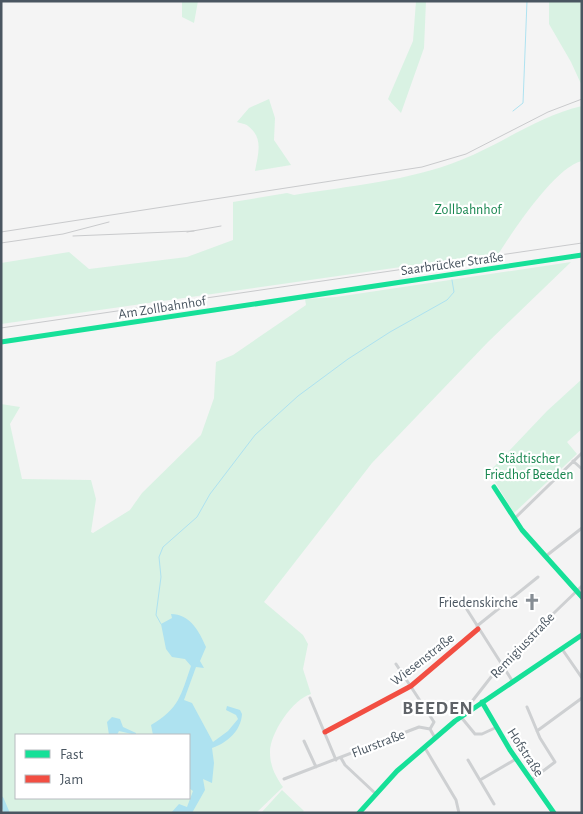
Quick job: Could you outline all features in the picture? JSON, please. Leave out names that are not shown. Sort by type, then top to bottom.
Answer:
[{"type":"street","name":"Saarbrücker Straße","points":[[326,293],[582,255]]},
{"type":"street","name":"Am Zollbahnhof","points":[[1,342],[326,293]]},
{"type":"street","points":[[514,519],[582,453]]},
{"type":"street","points":[[573,461],[582,469]]},
{"type":"street","points":[[494,487],[514,519],[582,597]]},
{"type":"street","points":[[546,556],[582,528]]},
{"type":"street","name":"Wiesenstraße","points":[[325,732],[411,686],[538,577]]},
{"type":"street","name":"Remigiusstraße","points":[[469,711],[470,704],[502,663],[582,586]]},
{"type":"street","points":[[466,608],[513,682]]},
{"type":"street","points":[[359,813],[397,771],[461,717],[582,635]]},
{"type":"street","points":[[562,649],[582,678]]},
{"type":"street","points":[[396,664],[434,722],[430,729],[435,738]]},
{"type":"street","points":[[310,698],[336,760]]},
{"type":"street","points":[[537,731],[582,698]]},
{"type":"street","name":"Hofstraße","points":[[482,702],[516,759],[554,813]]},
{"type":"street","points":[[527,706],[537,731],[555,762],[531,780]]},
{"type":"street","points":[[461,717],[474,734],[482,734],[497,727]]},
{"type":"street","name":"Flurstraße","points":[[284,779],[419,727],[430,729]]},
{"type":"street","points":[[304,740],[316,767]]},
{"type":"street","points":[[424,747],[456,800],[459,813]]},
{"type":"street","points":[[341,758],[345,765],[376,794]]},
{"type":"street","points":[[480,780],[516,759]]},
{"type":"street","points":[[468,760],[494,804]]},
{"type":"green space","points":[[182,1],[198,1],[194,23],[182,17]]},
{"type":"green space","points":[[416,1],[426,1],[424,48],[401,113],[388,99],[413,41]]},
{"type":"green space","points":[[549,1],[582,1],[582,86],[571,62],[549,24]]},
{"type":"green space","points":[[269,99],[275,118],[274,140],[291,165],[255,171],[259,147],[258,141],[253,131],[247,125],[237,122],[249,108]]},
{"type":"green space","name":"Zollbahnhof","points":[[582,106],[582,161],[572,165],[560,174],[548,187],[499,253],[1,324],[1,263],[69,252],[89,269],[187,257],[233,240],[233,202],[287,193],[294,195],[357,186],[421,173],[461,160],[550,116]]},
{"type":"green space","points":[[571,262],[488,342],[372,463],[264,602],[303,635],[308,644],[303,669],[311,694],[297,702],[290,710],[278,727],[271,744],[270,757],[272,767],[283,787],[256,813],[1,813],[1,404],[20,407],[10,424],[22,479],[91,480],[96,499],[91,532],[93,533],[130,510],[142,493],[201,435],[214,398],[216,362],[233,355],[306,305],[305,299],[336,297]]},
{"type":"green space","name":"Städtischer Friedhof Beeden","points":[[582,379],[582,429],[567,442],[577,454],[514,513],[489,472],[547,411]]},
{"type":"green space","points":[[282,790],[304,811],[302,813],[261,813]]},
{"type":"water","points":[[171,614],[189,620],[206,647],[200,661],[204,668],[196,667],[184,700],[192,703],[213,742],[228,731],[238,719],[236,715],[226,710],[227,706],[240,710],[242,714],[236,731],[228,740],[212,748],[214,763],[212,783],[203,779],[205,790],[192,813],[171,813],[179,804],[187,807],[193,791],[190,789],[190,734],[153,734],[151,725],[168,713],[178,700],[191,666],[185,659],[172,657],[166,649],[161,624],[172,618]]},
{"type":"water","points":[[112,717],[120,719],[123,727],[136,734],[119,731],[118,734],[109,734],[107,722]]},
{"type":"waterway","points":[[513,111],[523,103],[527,1]]},
{"type":"waterway","points":[[161,624],[156,615],[161,577],[159,557],[163,547],[197,517],[210,494],[255,435],[298,396],[348,359],[390,332],[447,300],[454,292],[452,280]]},
{"type":"waterway","points":[[1,799],[7,813]]},
{"type":"railway","points":[[1,232],[422,167],[466,154],[548,112],[582,99]]},
{"type":"railway","points":[[1,243],[63,234],[109,222]]},
{"type":"railway","points":[[187,232],[221,226]]},
{"type":"railway","points":[[73,236],[194,231]]},
{"type":"railway","points":[[1,328],[582,243]]},
{"type":"traffic: fast","points":[[1,342],[582,255]]},
{"type":"traffic: fast","points":[[494,487],[522,530],[582,597]]},
{"type":"traffic: fast","points":[[359,813],[397,771],[455,721],[582,635]]},
{"type":"traffic: fast","points":[[482,702],[510,750],[554,813]]},
{"type":"traffic: jam","points":[[325,732],[411,686],[478,629]]},
{"type":"place","name":"Friedenskirche","points":[[532,602]]},
{"type":"district","name":"BEEDEN","points":[[438,707]]}]
